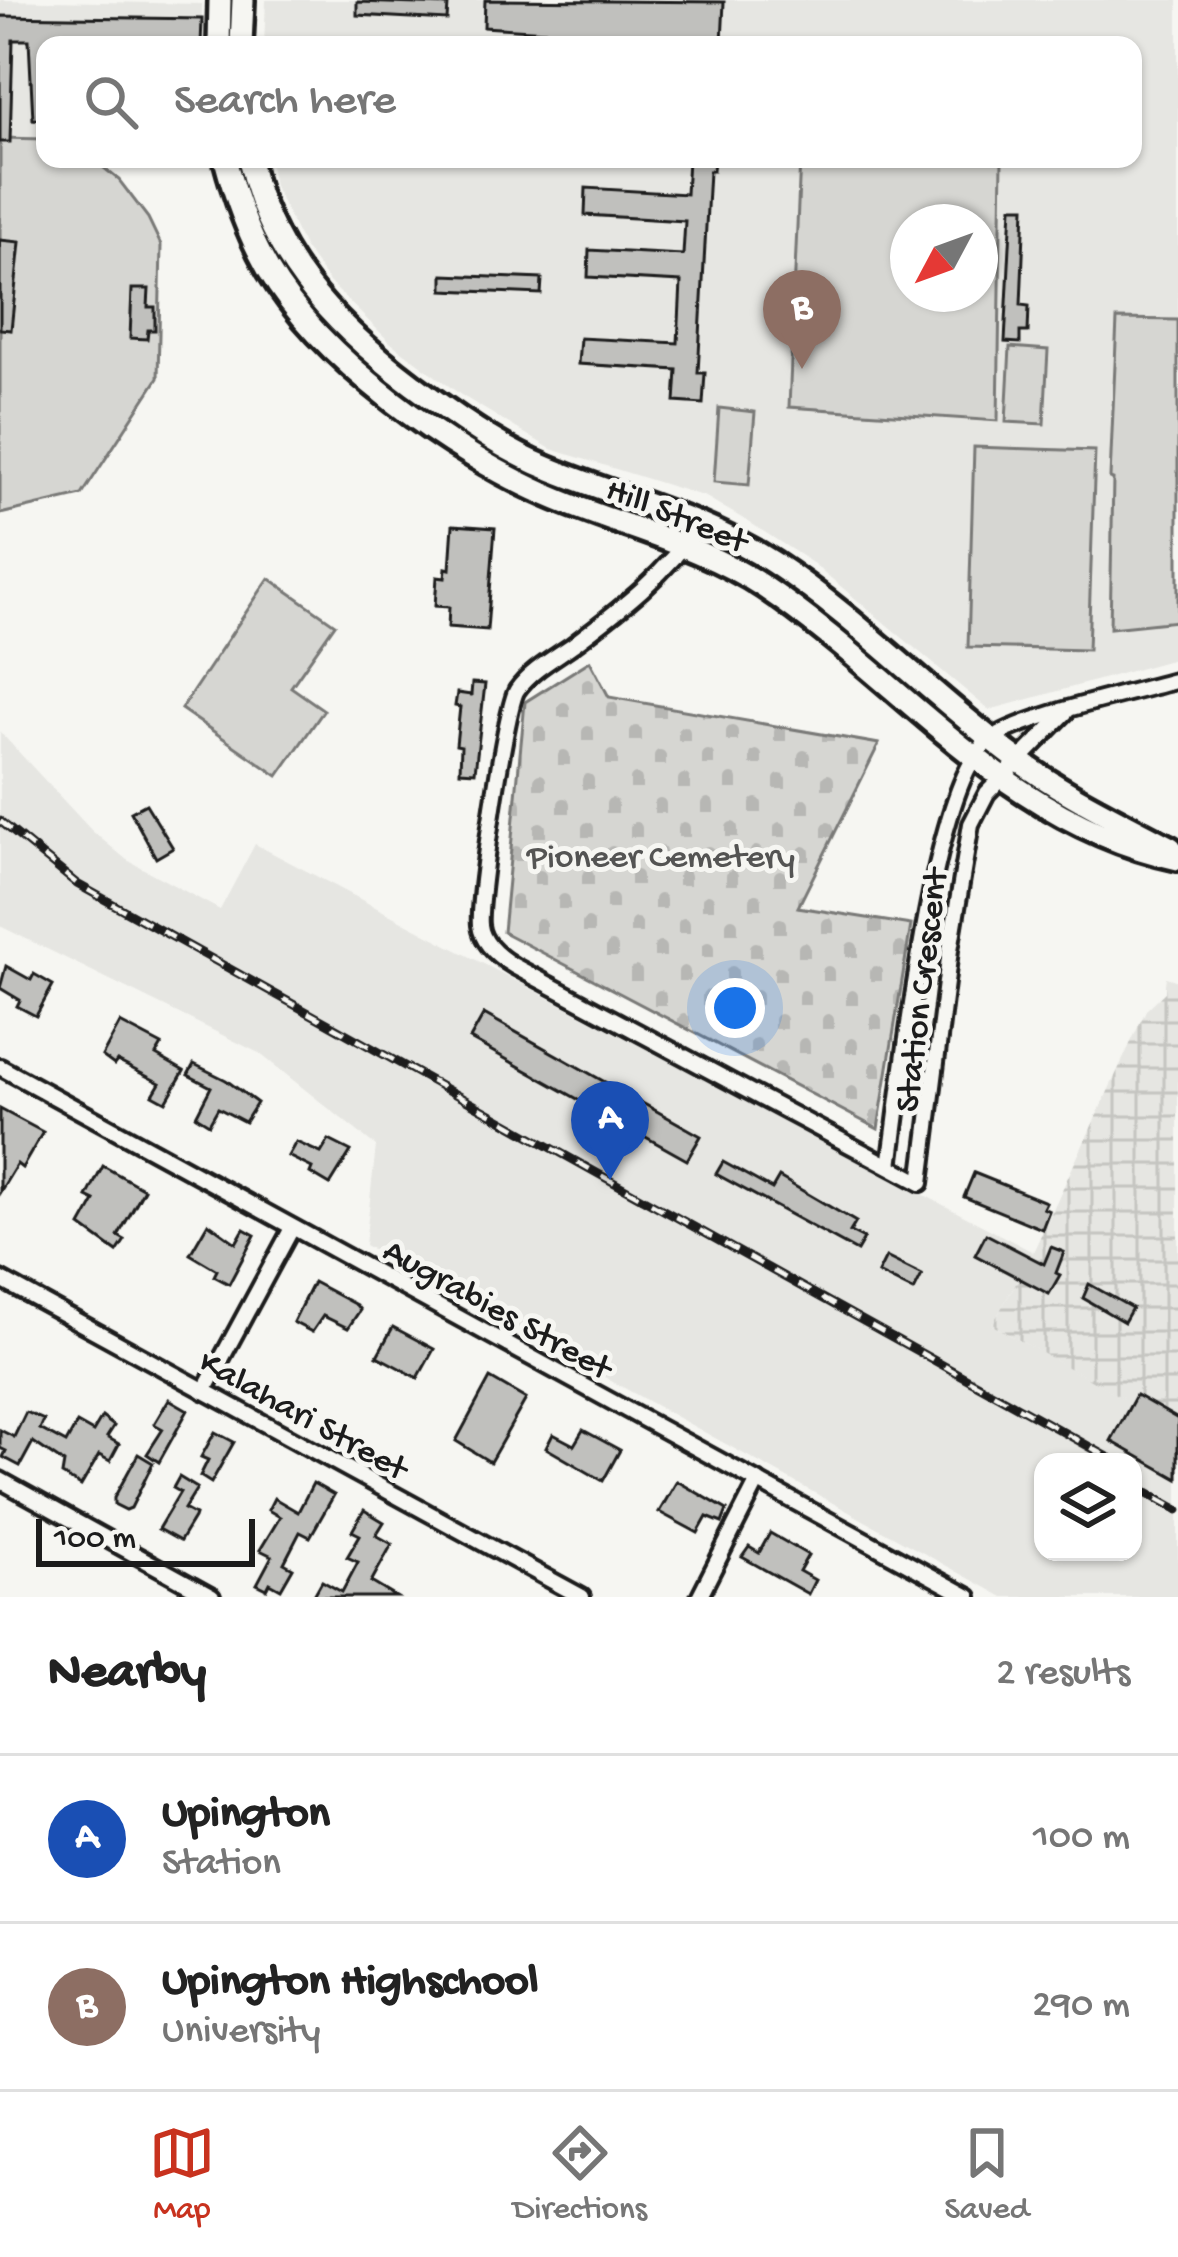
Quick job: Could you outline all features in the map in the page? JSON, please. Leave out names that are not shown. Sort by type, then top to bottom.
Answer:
[{"type":"street","points":[[219,36],[220,0]]},
{"type":"street","points":[[241,36],[243,0]]},
{"type":"street","name":"Hill Street","points":[[228,168],[268,268],[298,311],[367,379],[498,471],[737,569],[1000,779],[1097,833],[1178,856]]},
{"type":"street","name":"Hill Street","points":[[252,168],[272,226],[298,275],[344,329],[394,372],[512,452],[700,524],[763,556],[1018,761],[1178,856]]},
{"type":"street","name":"Station Crescent","points":[[700,524],[646,588],[515,693],[504,736],[481,930],[490,946],[514,967],[921,1183],[971,824],[976,808],[1000,779],[1067,711]]},
{"type":"street","points":[[989,739],[1178,680]]},
{"type":"street","name":"Station Crescent","points":[[890,1166],[931,899],[956,788],[989,739]]},
{"type":"street","name":"Augrabies Street","points":[[0,1067],[969,1597]]},
{"type":"street","points":[[204,1390],[292,1228]]},
{"type":"street","name":"Kalahari Street","points":[[0,1280],[582,1597]]},
{"type":"street","points":[[0,1480],[212,1597]]},
{"type":"street","points":[[699,1597],[758,1481]]},
{"type":"shaded area","points":[[0,0],[202,4],[201,36],[36,36],[36,139],[0,138]]},
{"type":"shaded area","points":[[266,0],[1178,0],[1178,658],[989,710],[814,564],[752,524],[706,497],[551,449],[461,395],[391,343],[329,282],[304,247],[274,186],[271,168],[1142,168],[1142,36],[264,36]]},
{"type":"shaded area","points":[[0,732],[92,831],[127,860],[220,910],[255,844],[1033,1252],[992,1325],[1178,1428],[1178,1597],[1003,1597],[365,1245],[376,1146],[259,1053],[0,926]]},
{"type":"shaded area","points":[[1166,977],[1178,981],[1178,1429],[992,1325],[1033,1252],[1146,1010],[1165,992]]},
{"type":"green space","points":[[0,138],[36,139],[36,168],[104,168],[148,218],[161,245],[158,378],[82,495],[0,514]]},
{"type":"green space","points":[[800,168],[1002,168],[998,421],[789,407]]},
{"type":"green space","points":[[1117,319],[1178,320],[1178,621],[1110,628],[1110,478]]},
{"type":"green space","points":[[1010,347],[1048,350],[1044,424],[1006,422]]},
{"type":"green space","points":[[719,408],[755,412],[749,485],[714,482]]},
{"type":"green space","points":[[974,447],[1095,451],[1088,650],[968,647]]},
{"type":"green space","points":[[269,578],[335,624],[291,687],[324,710],[278,776],[181,709]]},
{"type":"green space","name":"Pioneer Cemetery","points":[[590,661],[609,697],[879,744],[798,907],[911,925],[878,1129],[503,932],[525,702]]},
{"type":"building","points":[[485,0],[724,2],[722,36],[627,36],[484,27]]},
{"type":"building","points":[[357,2],[448,5],[447,20],[357,15]]},
{"type":"building","points":[[0,16],[202,19],[201,36],[36,36],[36,119],[29,40],[13,40],[10,142],[0,142]]},
{"type":"building","points":[[687,168],[713,168],[709,171],[698,373],[705,373],[703,404],[675,402],[677,370],[578,364],[580,338],[678,343],[681,282],[588,277],[589,250],[683,255],[685,221],[585,215],[586,188],[686,194]]},
{"type":"building","points":[[1012,207],[1025,207],[1021,305],[1029,306],[1028,332],[1020,332],[1020,343],[1005,342]]},
{"type":"building","points":[[0,240],[20,242],[11,330],[0,329]]},
{"type":"building","points":[[443,275],[542,279],[541,294],[443,290]]},
{"type":"building","points":[[132,289],[149,289],[148,307],[155,307],[155,330],[148,330],[147,339],[130,338]]},
{"type":"building","points":[[453,525],[495,528],[487,630],[448,627],[449,607],[435,606],[437,577],[445,578],[446,568],[450,569]]},
{"type":"building","points":[[472,683],[485,684],[475,772],[460,771],[461,746],[456,745],[457,693],[471,695]]},
{"type":"building","points":[[146,804],[173,848],[156,858],[131,812]]},
{"type":"building","points":[[6,966],[31,980],[34,974],[53,985],[36,1016],[17,1006],[20,1000],[0,988]]},
{"type":"building","points":[[484,1014],[701,1136],[687,1160],[470,1039]]},
{"type":"building","points":[[120,1023],[162,1045],[156,1055],[184,1071],[166,1102],[153,1095],[160,1083],[102,1056]]},
{"type":"building","points":[[194,1064],[257,1103],[245,1122],[218,1108],[209,1124],[196,1116],[211,1087],[188,1075]]},
{"type":"building","points":[[0,1109],[43,1132],[22,1168],[17,1164],[0,1192]]},
{"type":"building","points":[[329,1140],[351,1151],[330,1185],[310,1173],[312,1168],[288,1156],[296,1142],[321,1153]]},
{"type":"building","points":[[723,1162],[772,1189],[779,1177],[856,1222],[850,1232],[864,1239],[857,1251],[716,1174]]},
{"type":"building","points":[[103,1166],[144,1189],[118,1236],[125,1240],[117,1252],[81,1226],[95,1201],[87,1197]]},
{"type":"building","points":[[974,1173],[1046,1202],[1043,1208],[1049,1211],[1042,1229],[964,1197]]},
{"type":"building","points":[[208,1223],[236,1243],[244,1229],[255,1235],[229,1284],[214,1276],[217,1270],[190,1254]]},
{"type":"building","points":[[986,1234],[1044,1264],[1051,1247],[1064,1252],[1056,1273],[1060,1275],[1049,1294],[975,1255]]},
{"type":"building","points":[[886,1257],[922,1275],[914,1291],[878,1273]]},
{"type":"building","points":[[313,1282],[360,1310],[348,1328],[323,1316],[312,1332],[293,1322]]},
{"type":"building","points":[[1089,1284],[1132,1308],[1124,1322],[1083,1298]]},
{"type":"building","points":[[393,1327],[434,1349],[418,1378],[377,1356]]},
{"type":"building","points":[[490,1378],[526,1399],[490,1462],[456,1441]]},
{"type":"building","points":[[1136,1395],[1178,1419],[1178,1479],[1142,1459],[1142,1453],[1111,1441]]},
{"type":"building","points":[[169,1399],[188,1410],[159,1462],[147,1454],[163,1429],[154,1424]]},
{"type":"building","points":[[26,1412],[44,1420],[40,1429],[66,1443],[77,1423],[93,1432],[102,1417],[114,1426],[107,1437],[119,1444],[110,1461],[99,1455],[81,1486],[62,1475],[64,1463],[33,1442],[20,1466],[3,1457],[6,1451],[0,1448],[0,1430],[14,1437]]},
{"type":"building","points":[[583,1430],[620,1450],[603,1481],[546,1448],[553,1434],[574,1445]]},
{"type":"building","points":[[215,1432],[234,1442],[211,1483],[200,1476],[208,1460],[201,1457]]},
{"type":"building","points":[[138,1454],[153,1463],[126,1510],[114,1504],[114,1498]]},
{"type":"building","points":[[179,1477],[197,1488],[184,1509],[195,1515],[180,1541],[158,1529],[180,1492],[173,1488]]},
{"type":"building","points":[[677,1481],[727,1510],[722,1523],[707,1517],[698,1533],[659,1512]]},
{"type":"building","points":[[313,1483],[334,1495],[310,1537],[300,1532],[284,1563],[293,1568],[281,1589],[270,1583],[267,1589],[257,1584],[272,1556],[260,1550],[280,1517],[268,1510],[274,1498],[298,1512]]},
{"type":"building","points":[[364,1510],[384,1522],[376,1535],[392,1544],[371,1582],[396,1597],[313,1597],[322,1581],[342,1592],[358,1562],[347,1557],[360,1535],[352,1531]]},
{"type":"building","points":[[770,1533],[808,1555],[799,1571],[815,1580],[808,1594],[742,1557],[749,1547],[759,1553]]},
{"type":"railway","points":[[0,821],[77,884],[1101,1453]]},
{"type":"railway","points":[[1142,1490],[1178,1510]]},
{"type":"place","name":"Upington Highschool","points":[[802,369]]},
{"type":"place","name":"Upington","points":[[610,1180]]}]
